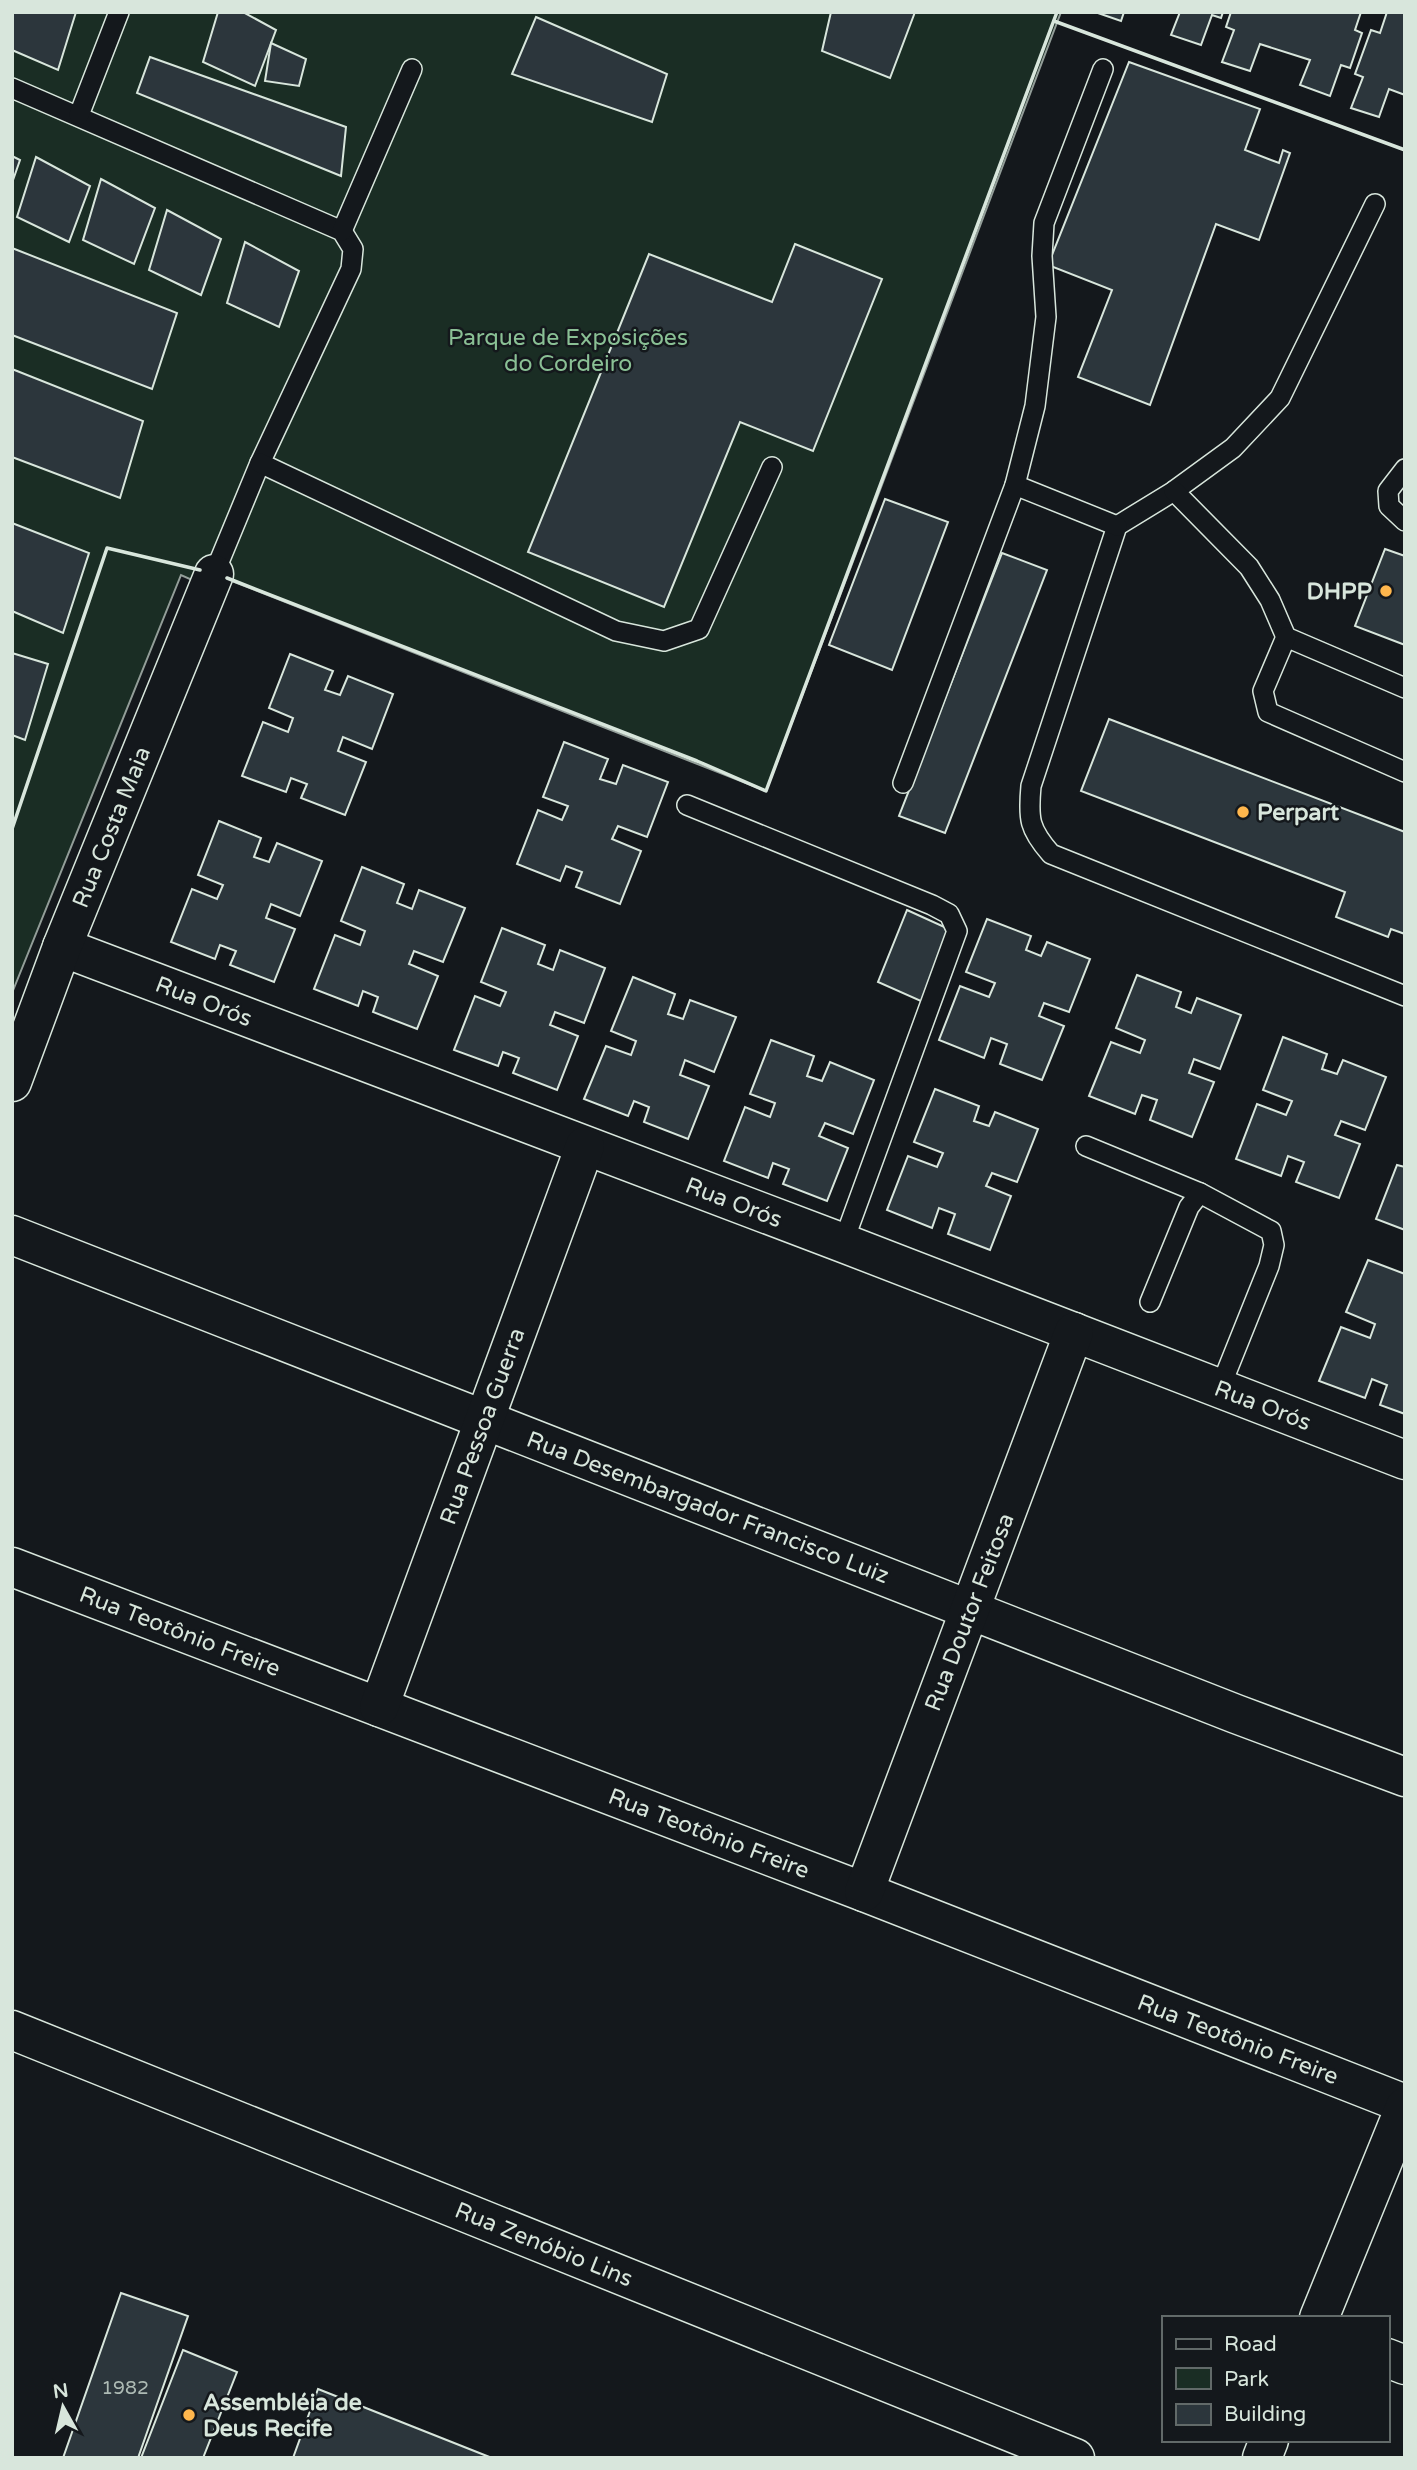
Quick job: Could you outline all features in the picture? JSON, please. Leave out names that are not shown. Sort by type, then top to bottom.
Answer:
[{"type":"street","name":"Rua Costa Maia","points":[[12,1082],[62,947],[214,574]]},
{"type":"street","name":"Rua Orós","points":[[62,947],[843,1242],[1405,1460]]},
{"type":"street","name":"Rua Pessoa Guerra","points":[[379,1707],[584,1146]]},
{"type":"street","name":"Rua Desembargador Francisco Luiz","points":[[12,1235],[1405,1777]]},
{"type":"street","name":"Rua Doutor Feitosa","points":[[864,1892],[1074,1332]]},
{"type":"street","name":"Rua Teotônio Freire","points":[[12,1567],[864,1892],[1405,2106]]},
{"type":"street","name":"Rua Zenóbio Lins","points":[[12,2030],[1075,2458]]},
{"type":"street","points":[[1320,2316],[1405,2106]]},
{"type":"lane","points":[[79,115],[120,12]]},
{"type":"lane","points":[[342,231],[412,69]]},
{"type":"lane","points":[[903,783],[1015,485],[1035,406],[1046,317],[1041,256],[1044,223],[1103,69]]},
{"type":"lane","points":[[12,88],[342,231],[353,249],[351,269],[260,463],[214,574]]},
{"type":"lane","points":[[1375,204],[1280,398],[1233,448],[1174,491],[1117,526],[1031,786],[1028,813],[1034,835],[1051,854],[1405,996]]},
{"type":"lane","points":[[260,463],[616,631],[664,641],[699,629],[772,467]]},
{"type":"lane","points":[[1405,469],[1388,491],[1389,506],[1405,521]]},
{"type":"lane","points":[[1015,485],[1117,526]]},
{"type":"lane","points":[[1174,491],[1250,567],[1270,600],[1286,638],[1405,688]]},
{"type":"lane","points":[[1286,638],[1263,691],[1268,712],[1405,772]]},
{"type":"lane","points":[[687,805],[932,905],[949,915],[957,931],[843,1242]]},
{"type":"lane","points":[[1086,1146],[1200,1193],[1271,1231],[1275,1245],[1220,1388]]},
{"type":"lane","points":[[1150,1302],[1189,1207],[1200,1193]]},
{"type":"green space","name":"Parque de Exposições do Cordeiro","points":[[12,12],[1061,12],[766,791],[214,574],[192,580],[181,575],[12,993]]},
{"type":"building","points":[[12,12],[76,12],[58,70],[12,50]]},
{"type":"building","points":[[218,12],[243,12],[276,30],[255,86],[203,62]]},
{"type":"building","points":[[831,12],[915,12],[890,78],[822,51]]},
{"type":"building","points":[[1095,12],[1124,12],[1121,21]]},
{"type":"building","points":[[1180,12],[1223,12],[1221,18],[1212,15],[1201,45],[1171,35]]},
{"type":"building","points":[[1231,12],[1361,12],[1355,30],[1362,33],[1350,68],[1341,65],[1330,96],[1300,85],[1310,60],[1260,44],[1250,71],[1222,62],[1234,30],[1226,27]]},
{"type":"building","points":[[1387,12],[1405,12],[1405,95],[1389,89],[1379,117],[1351,108],[1363,77],[1355,74],[1371,30],[1380,33]]},
{"type":"building","points":[[536,17],[667,74],[652,122],[512,74]]},
{"type":"building","points":[[271,43],[306,59],[299,86],[265,81]]},
{"type":"building","points":[[150,57],[346,127],[341,176],[137,93]]},
{"type":"building","points":[[1129,62],[1260,109],[1245,150],[1279,163],[1283,150],[1290,153],[1259,240],[1216,224],[1150,405],[1078,377],[1112,290],[1048,265]]},
{"type":"building","points":[[12,156],[20,160],[12,183]]},
{"type":"building","points":[[36,157],[90,186],[69,242],[17,217]]},
{"type":"building","points":[[101,179],[155,208],[134,264],[83,240]]},
{"type":"building","points":[[167,210],[221,239],[201,295],[149,270]]},
{"type":"building","points":[[245,242],[299,271],[279,327],[227,303]]},
{"type":"building","points":[[795,244],[882,279],[813,451],[740,422],[664,607],[528,552],[649,254],[772,302]]},
{"type":"building","points":[[12,248],[177,313],[152,389],[12,335]]},
{"type":"building","points":[[12,369],[143,421],[120,498],[12,457]]},
{"type":"building","points":[[885,499],[948,522],[892,670],[829,645]]},
{"type":"building","points":[[12,523],[89,553],[63,633],[12,611]]},
{"type":"building","name":"DHPP","points":[[1385,549],[1405,556],[1405,645],[1355,626]]},
{"type":"building","points":[[1002,553],[1047,570],[945,833],[899,816]]},
{"type":"building","points":[[12,653],[48,664],[25,740],[12,735]]},
{"type":"building","points":[[290,654],[333,671],[325,690],[340,695],[348,676],[393,694],[372,749],[343,737],[338,751],[366,762],[345,815],[301,798],[307,784],[291,778],[286,792],[242,776],[263,722],[288,732],[293,718],[269,708]]},
{"type":"building","name":"Perpart","points":[[1109,719],[1405,832],[1405,934],[1391,929],[1388,937],[1336,917],[1345,892],[1081,791]]},
{"type":"building","points":[[564,742],[608,759],[600,779],[616,784],[623,765],[668,782],[647,837],[618,826],[612,839],[641,851],[620,904],[576,887],[582,872],[566,866],[560,881],[517,864],[538,810],[562,820],[568,806],[543,797]]},
{"type":"building","points":[[219,821],[261,838],[254,857],[269,862],[277,843],[322,861],[300,916],[271,904],[266,918],[295,929],[274,982],[230,965],[236,951],[220,945],[215,959],[171,942],[192,889],[217,899],[223,885],[198,875]]},
{"type":"building","points":[[362,867],[404,884],[397,903],[412,909],[419,890],[465,908],[443,962],[414,951],[409,964],[438,976],[417,1029],[373,1012],[378,997],[363,991],[358,1006],[314,989],[335,935],[360,945],[365,931],[341,921]]},
{"type":"building","points":[[907,910],[951,930],[923,1002],[878,982]]},
{"type":"building","points":[[987,919],[1031,936],[1026,950],[1041,956],[1047,942],[1090,959],[1069,1012],[1044,1003],[1039,1016],[1064,1026],[1042,1080],[1000,1064],[1007,1044],[991,1038],[984,1058],[939,1040],[960,986],[989,997],[995,983],[966,972]]},
{"type":"building","points":[[502,928],[545,945],[538,964],[553,970],[560,950],[605,968],[584,1023],[555,1012],[550,1025],[578,1036],[557,1090],[513,1073],[519,1058],[503,1052],[498,1066],[454,1050],[475,996],[500,1006],[506,992],[481,982]]},
{"type":"building","points":[[1137,975],[1181,992],[1176,1007],[1191,1013],[1197,998],[1241,1015],[1220,1069],[1194,1059],[1189,1073],[1214,1082],[1192,1137],[1150,1120],[1157,1100],[1142,1095],[1135,1114],[1089,1096],[1111,1042],[1140,1053],[1145,1040],[1116,1028]]},
{"type":"building","points":[[633,977],[675,994],[668,1014],[683,1019],[690,1000],[736,1017],[714,1072],[685,1060],[680,1075],[709,1086],[688,1139],[644,1122],[649,1107],[634,1101],[628,1116],[584,1099],[606,1046],[631,1055],[636,1041],[611,1031]]},
{"type":"building","points":[[1283,1037],[1327,1054],[1322,1069],[1337,1074],[1343,1060],[1386,1077],[1365,1130],[1341,1121],[1335,1135],[1360,1144],[1339,1198],[1296,1182],[1304,1162],[1288,1156],[1281,1176],[1236,1159],[1257,1104],[1286,1115],[1292,1101],[1263,1090]]},
{"type":"building","points":[[771,1040],[814,1056],[807,1076],[822,1081],[830,1062],[874,1080],[853,1134],[825,1123],[819,1136],[848,1148],[827,1201],[783,1184],[789,1169],[773,1163],[768,1178],[724,1161],[745,1107],[770,1117],[775,1103],[750,1094]]},
{"type":"building","points":[[935,1089],[979,1106],[974,1121],[989,1126],[995,1112],[1038,1129],[1017,1182],[992,1173],[986,1186],[1011,1196],[990,1250],[948,1234],[955,1214],[939,1208],[932,1228],[887,1210],[908,1156],[937,1167],[943,1153],[914,1142]]},
{"type":"building","points":[[1397,1165],[1405,1167],[1405,1230],[1376,1219]]},
{"type":"building","points":[[1368,1260],[1405,1274],[1405,1414],[1380,1405],[1387,1385],[1372,1379],[1365,1398],[1319,1381],[1341,1327],[1370,1338],[1375,1324],[1346,1312]]},
{"type":"building","points":[[121,2293],[188,2316],[138,2458],[63,2458]]},
{"type":"building","name":"Assembléia de Deus Recife","points":[[183,2350],[237,2372],[203,2458],[141,2458]]},
{"type":"building","points":[[318,2389],[492,2458],[293,2458]]},
{"type":"wall","points":[[227,578],[697,761],[766,791],[1057,12]]},
{"type":"wall","points":[[1054,21],[1405,150]]},
{"type":"wall","points":[[12,829],[107,548],[200,570]]},
{"type":"place","name":"DHPP","points":[[1386,591]]},
{"type":"place","name":"Perpart","points":[[1243,812]]},
{"type":"place","name":"Assembléia de Deus Recife","points":[[189,2415]]}]
